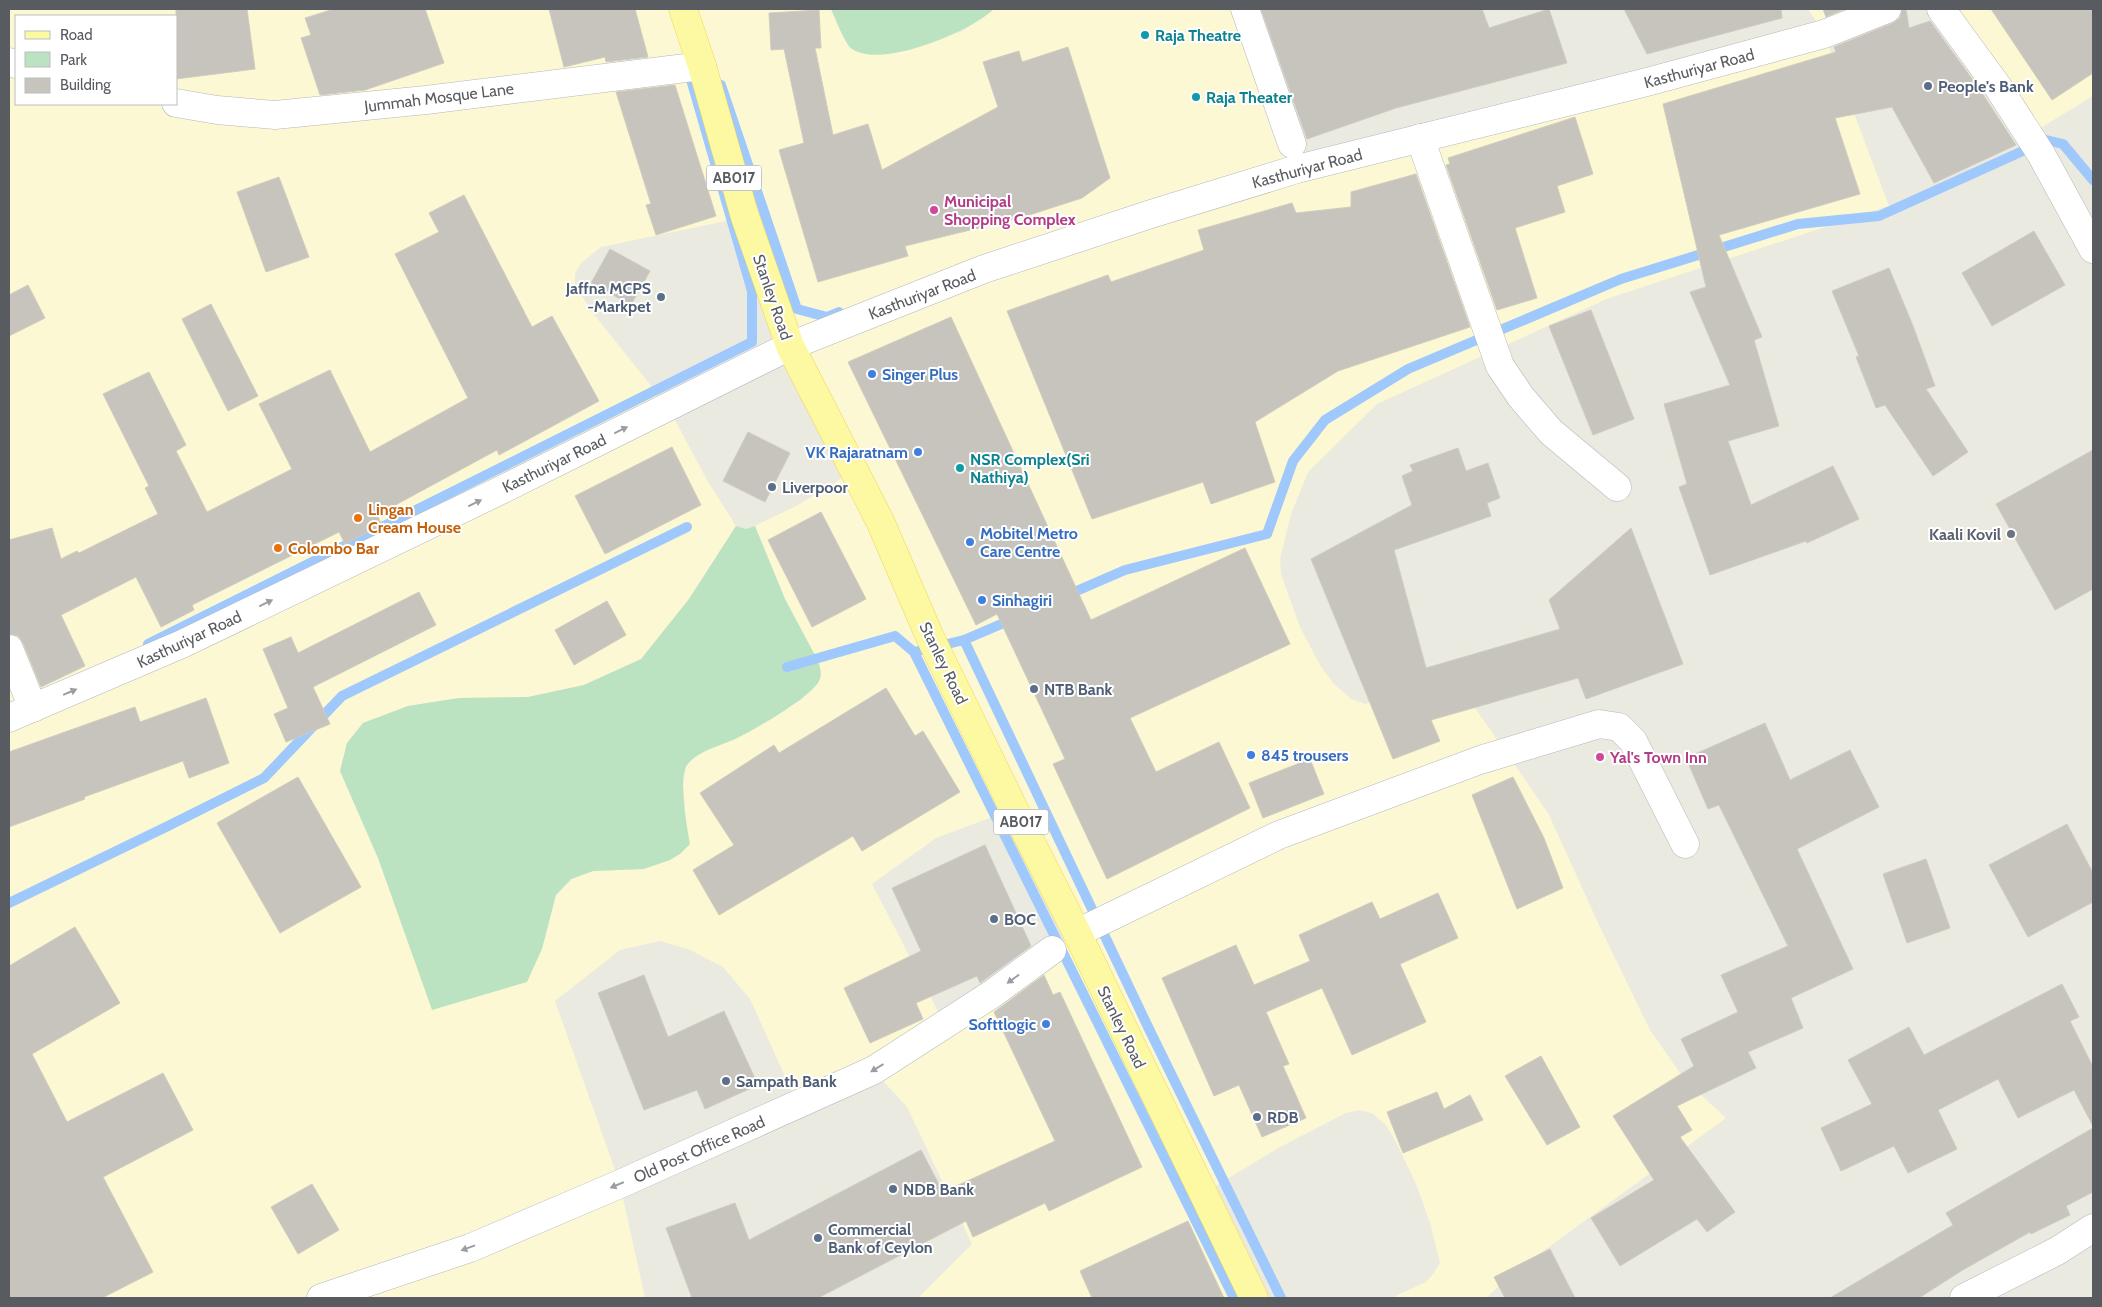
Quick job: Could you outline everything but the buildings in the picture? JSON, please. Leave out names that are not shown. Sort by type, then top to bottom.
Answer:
[{"type":"main road","name":"Stanley Road","points":[[683,9],[702,66],[745,217],[790,346],[880,521],[930,637],[1077,933],[1254,1298]]},
{"type":"street","points":[[1245,9],[1292,144]]},
{"type":"street","name":"Kasthuriyar Road","points":[[21,713],[182,644],[497,492],[790,346],[984,269],[1151,214],[1297,169],[1647,82],[1824,34],[1887,9]]},
{"type":"street","points":[[1941,9],[1998,87],[2041,154],[2093,249]]},
{"type":"street","name":"Jummah Mosque Lane","points":[[178,103],[217,110],[274,115],[426,100],[702,66]]},
{"type":"street","points":[[1420,138],[1500,366],[1521,398],[1551,432],[1617,487]]},
{"type":"street","points":[[9,649],[21,713]]},
{"type":"street","points":[[1077,933],[1280,836],[1480,760],[1599,724],[1619,727],[1633,741],[1685,844]]},
{"type":"street","name":"Old Post Office Road","points":[[321,1298],[470,1248],[620,1184],[874,1070],[992,994],[1052,950]]},
{"type":"street","points":[[1964,1298],[2058,1251],[2093,1228]]},
{"type":"shaded area","points":[[9,9],[831,9],[850,48],[961,32],[994,9],[1245,9],[1297,169],[1824,33],[1808,9],[1887,9],[1824,34],[1889,206],[1609,298],[1377,404],[1308,472],[1291,514],[1280,559],[1281,574],[1300,627],[1320,665],[1333,683],[1351,699],[1365,704],[1384,699],[1462,697],[1475,708],[1548,813],[1650,1030],[1685,1080],[1726,1118],[1513,1273],[1486,1298],[1391,1298],[1426,1282],[1440,1263],[1430,1223],[1417,1186],[1396,1142],[1386,1125],[1372,1113],[1359,1110],[1346,1113],[1280,1147],[1204,1193],[1254,1298],[918,1298],[972,1244],[907,1107],[873,1070],[798,1105],[750,999],[723,967],[688,949],[660,941],[620,950],[555,1001],[620,1184],[645,1298],[9,1298]],"holes":[[[745,217],[854,471],[796,506],[755,526],[785,599],[818,661],[803,699],[696,756],[686,766],[683,785],[685,807],[644,869],[593,871],[572,879],[556,895],[378,858],[340,771],[347,743],[363,723],[408,706],[459,698],[528,697],[584,685],[642,659],[689,599],[736,526],[707,480],[668,407],[592,312],[575,285],[575,274],[581,263],[601,247]],[[1014,809],[1077,932],[992,994],[940,1015],[872,884],[936,838]]]},
{"type":"shaded area","points":[[1941,9],[2093,9],[2093,96],[2029,135]]},
{"type":"green space","points":[[831,9],[994,9],[966,28],[925,45],[904,51],[866,54],[849,46]]},
{"type":"green space","points":[[736,526],[746,529],[755,526],[785,599],[818,661],[821,672],[820,679],[795,704],[742,736],[696,756],[687,765],[684,771],[683,791],[690,844],[680,854],[670,860],[644,869],[593,871],[571,879],[556,895],[542,949],[527,982],[432,1010],[378,858],[340,771],[347,743],[363,723],[408,706],[459,698],[528,697],[584,685],[641,659],[689,599]]},
{"type":"waterway","points":[[148,644],[752,342],[752,291],[688,69]]},
{"type":"waterway","points":[[721,85],[797,309],[827,317],[839,312]]},
{"type":"waterway","points":[[2046,140],[2063,144],[2093,180]]},
{"type":"waterway","points":[[1065,596],[1125,570],[1267,534],[1293,461],[1325,420],[1408,369],[1621,279],[1798,224],[1879,216],[2025,150]]},
{"type":"waterway","points":[[9,903],[264,778],[342,696],[687,527]]},
{"type":"waterway","points":[[787,667],[895,636],[914,652],[964,640],[1013,619]]},
{"type":"waterway","points":[[964,640],[1149,1029],[1281,1298]]},
{"type":"waterway","points":[[914,652],[1234,1298]]},
{"type":"place","name":"Raja Theatre","points":[[1145,35]]},
{"type":"place","name":"People's Bank","points":[[1928,86]]},
{"type":"place","name":"Raja Theater","points":[[1196,97]]},
{"type":"place","name":"Municipal Shopping Complex","points":[[934,210]]},
{"type":"place","name":"Jaffna MCPS -Markpet","points":[[661,297]]},
{"type":"place","name":"Singer Plus","points":[[872,374]]},
{"type":"place","name":"VK Rajaratnam","points":[[918,452]]},
{"type":"place","name":"NSR Complex(Sri Nathiya)","points":[[960,468]]},
{"type":"place","name":"Liverpoor","points":[[772,487]]},
{"type":"place","name":"Lingan Cream House","points":[[358,518]]},
{"type":"place","name":"Kaali Kovil","points":[[2011,534]]},
{"type":"place","name":"Mobitel Metro Care Centre","points":[[970,542]]},
{"type":"place","name":"Colombo Bar","points":[[278,548]]},
{"type":"place","name":"Sinhagiri","points":[[982,600]]},
{"type":"place","name":"NTB Bank","points":[[1034,689]]},
{"type":"place","name":"845 trousers","points":[[1251,755]]},
{"type":"place","name":"Yal's Town Inn","points":[[1600,757]]},
{"type":"place","name":"BOC","points":[[994,919]]},
{"type":"place","name":"Softtlogic","points":[[1046,1024]]},
{"type":"place","name":"Sampath Bank","points":[[726,1081]]},
{"type":"place","name":"RDB","points":[[1257,1117]]},
{"type":"place","name":"NDB Bank","points":[[893,1189]]},
{"type":"place","name":"Commercial Bank of Ceylon","points":[[818,1238]]}]
